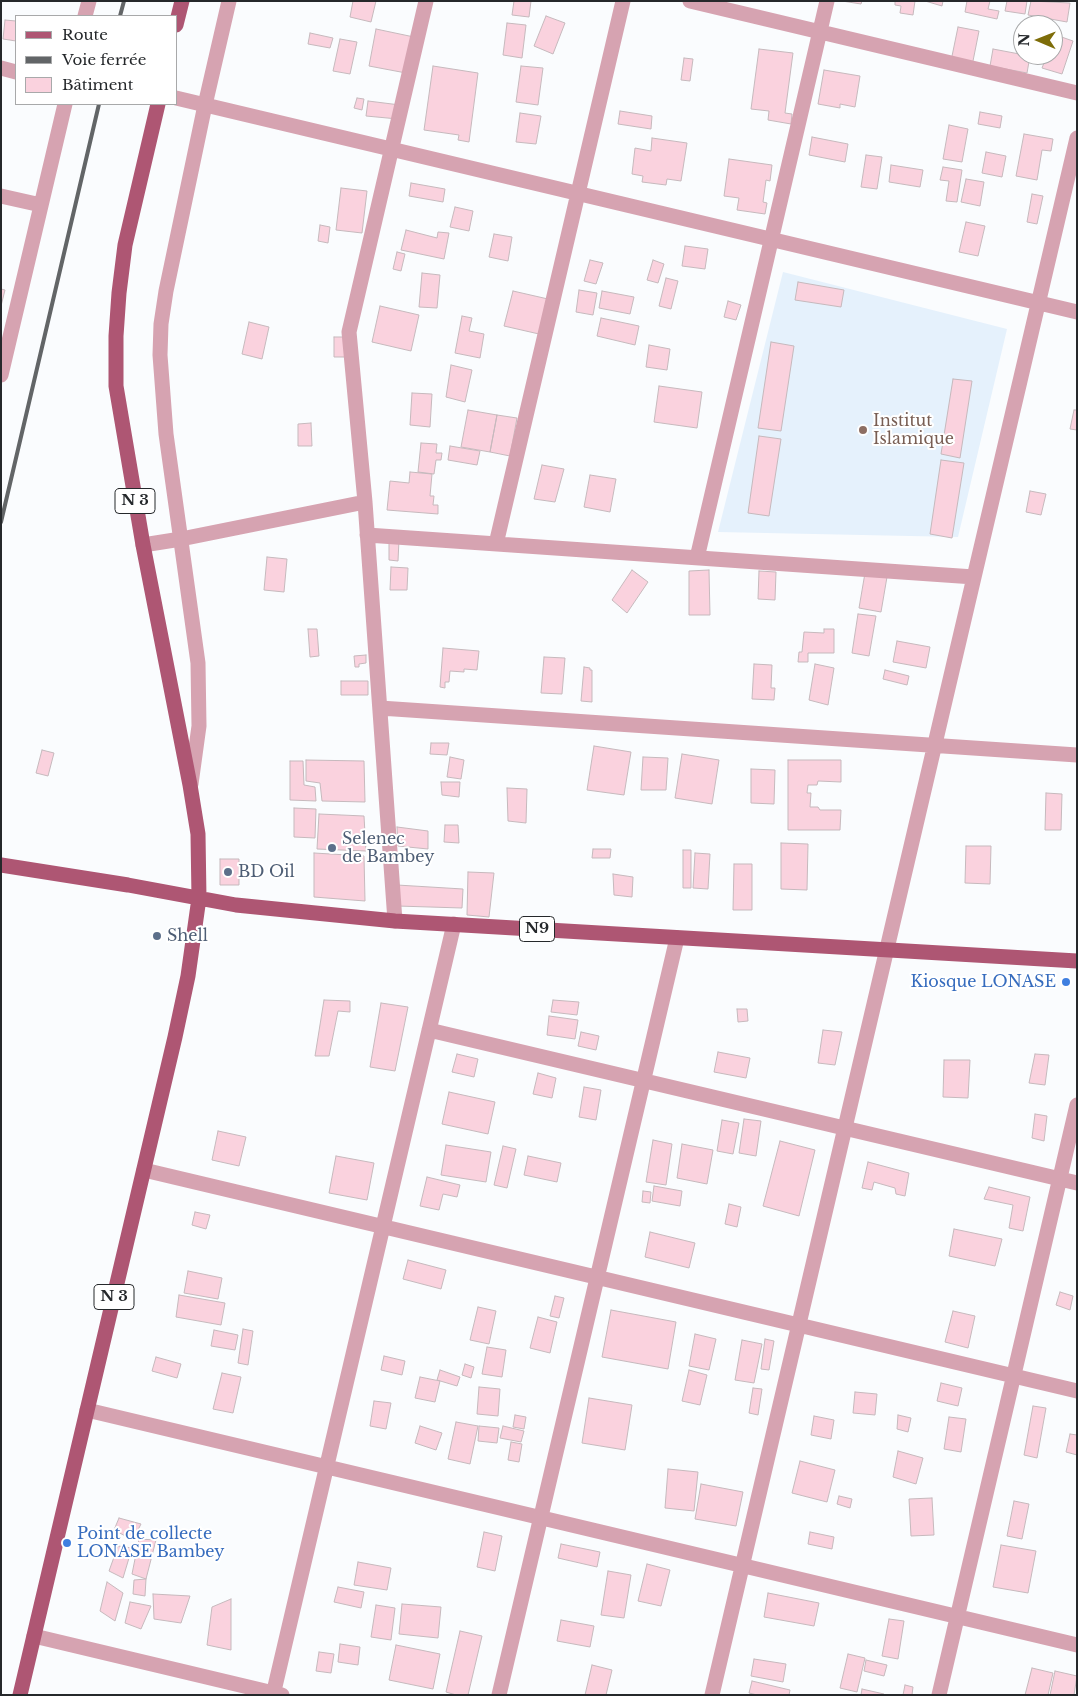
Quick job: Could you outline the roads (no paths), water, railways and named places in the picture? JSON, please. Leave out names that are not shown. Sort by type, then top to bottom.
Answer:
[{"type":"main road","points":[[178,17],[182,1]]},
{"type":"main road","name":"N 3","points":[[20,1695],[188,976],[199,898],[198,834],[143,545],[116,386],[116,336],[119,293],[126,245],[158,105]]},
{"type":"main road","name":"N9","points":[[1,865],[128,884],[236,905],[394,921],[1077,961]]},
{"type":"street","points":[[85,15],[89,1]]},
{"type":"street","points":[[190,785],[198,726],[198,663],[166,434],[160,355],[161,324],[166,291],[229,1]]},
{"type":"street","points":[[394,921],[365,502],[349,332],[426,1]]},
{"type":"street","points":[[496,544],[623,1]]},
{"type":"street","points":[[690,1],[1077,93]]},
{"type":"street","points":[[696,558],[827,1]]},
{"type":"street","points":[[1,68],[15,72]]},
{"type":"street","points":[[178,98],[1077,312]]},
{"type":"street","points":[[1,375],[65,105]]},
{"type":"street","points":[[712,1695],[1077,138]]},
{"type":"street","points":[[1,196],[41,205]]},
{"type":"street","points":[[143,545],[365,502]]},
{"type":"street","points":[[367,535],[974,577]]},
{"type":"street","points":[[380,708],[1077,755]]},
{"type":"street","points":[[34,1636],[276,1694],[326,1467],[454,924]]},
{"type":"street","points":[[499,1695],[676,938]]},
{"type":"street","points":[[429,1030],[1077,1183]]},
{"type":"street","points":[[939,1695],[1077,1105]]},
{"type":"street","points":[[144,1170],[1077,1391]]},
{"type":"street","points":[[87,1410],[1077,1645]]},
{"type":"railway","points":[[120,15],[124,1]]},
{"type":"railway","points":[[1,522],[99,105]]},
{"type":"place","name":"Institut Islamique","points":[[863,430]]},
{"type":"place","name":"Selenec de Bambey","points":[[332,848]]},
{"type":"place","name":"BD Oil","points":[[228,872]]},
{"type":"place","name":"Shell","points":[[157,936]]},
{"type":"place","name":"Kiosque LONASE","points":[[1066,982]]},
{"type":"place","name":"Point de collecte LONASE Bambey","points":[[67,1543]]}]
